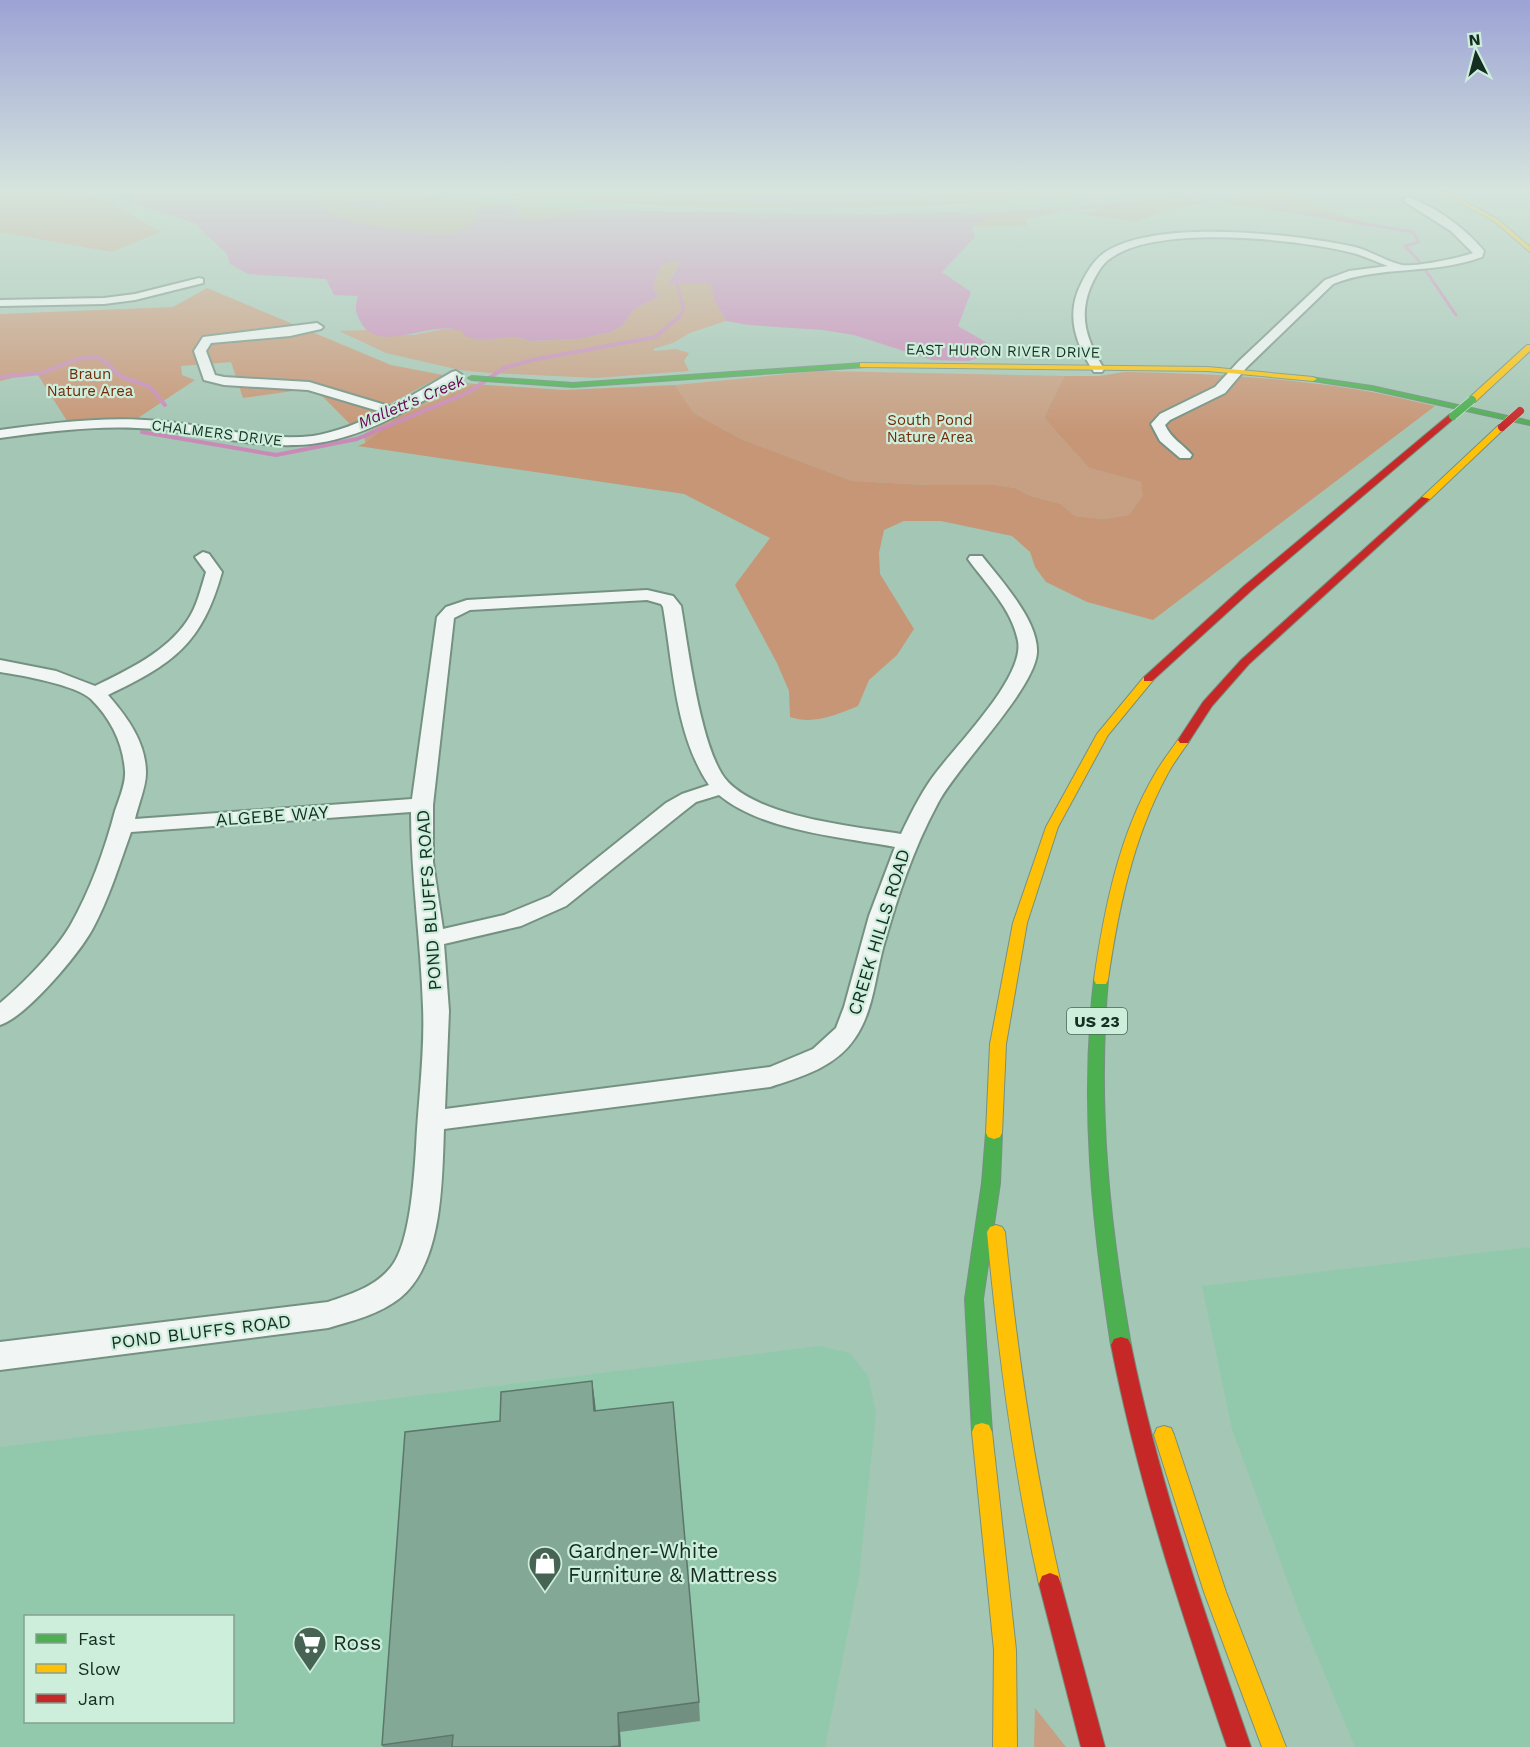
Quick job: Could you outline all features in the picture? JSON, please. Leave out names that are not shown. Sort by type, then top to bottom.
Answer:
[{"type":"main road","points":[[1005,1747],[1005,1650],[985,1472],[974,1299],[991,1183],[998,1044],[1020,923],[1052,827],[1103,734],[1152,674],[1197,632],[1472,400],[1530,347]]},
{"type":"main road","name":"EAST HURON RIVER DRIVE","points":[[472,378],[602,384],[842,365],[1237,371],[1372,388],[1530,423]]},
{"type":"main road","name":"US 23","points":[[1239,1747],[1176,1561],[1142,1441],[1119,1331],[1097,1189],[1094,1125],[1096,1031],[1103,946],[1125,860],[1159,778],[1206,706],[1248,658],[1460,468],[1525,406]]},
{"type":"main road","points":[[991,1183],[1006,1342],[1035,1517],[1065,1646],[1094,1747]]},
{"type":"main road","points":[[1097,1189],[1114,1236],[1122,1267]]},
{"type":"main road","points":[[1159,1418],[1182,1496],[1215,1592],[1274,1747]]},
{"type":"street","points":[[1094,271],[1080,301],[1078,312],[1081,336],[1098,369]]},
{"type":"street","points":[[1185,455],[1170,445],[1161,435],[1158,424],[1165,417],[1220,390],[1329,282],[1349,274],[1373,271]]},
{"type":"street","points":[[0,303],[104,301],[135,297],[199,280]]},
{"type":"street","points":[[317,327],[282,334],[207,340],[200,351],[209,377],[224,381],[309,386],[394,412]]},
{"type":"street","name":"CHALMERS DRIVE","points":[[0,434],[52,428],[133,424],[181,426],[284,441],[313,440],[340,434],[394,412],[456,375]]},
{"type":"street","points":[[96,693],[138,673],[176,646],[195,622],[214,572],[203,557]]},
{"type":"street","name":"CREEK HILLS ROAD","points":[[431,1121],[770,1077],[796,1069],[825,1054],[845,1034],[856,1011],[867,963],[907,842],[940,782],[1019,677],[1028,654],[1025,630],[976,560]]},
{"type":"street","name":"POND BLUFFS ROAD","points":[[0,1356],[328,1315],[362,1304],[388,1290],[405,1273],[420,1233],[428,1183],[436,1011],[432,938],[423,862],[422,805],[446,617],[452,611],[482,603],[647,595],[667,600],[672,606],[698,740],[707,767],[721,788],[739,801],[771,814],[907,842]]},
{"type":"street","points":[[0,666],[49,675],[96,693],[118,718],[130,741],[136,774],[122,826],[99,890],[80,930],[30,992],[0,1016]]},
{"type":"street","points":[[432,938],[498,926],[539,912],[558,901],[674,808],[689,798],[721,788]]},
{"type":"street","name":"ALGEBE WAY","points":[[122,826],[422,805]]},
{"type":"shaded area","points":[[242,271],[659,271],[653,288],[659,297],[634,309],[623,325],[611,332],[578,339],[530,341],[517,337],[479,340],[451,329],[437,329],[392,337],[378,336],[367,330],[357,313],[358,296],[334,295],[326,279],[248,274]]},
{"type":"shaded area","points":[[676,271],[943,271],[942,272],[971,292],[958,326],[1003,352],[996,358],[982,357],[968,361],[932,360],[854,335],[726,321],[714,299],[710,283],[668,283]]},
{"type":"shaded area","points":[[1530,1247],[1530,1747],[1355,1747],[1299,1612],[1232,1429],[1202,1286]]},
{"type":"shaded area","points":[[820,1346],[850,1353],[868,1376],[876,1412],[859,1576],[825,1747],[0,1747],[0,1447]]},
{"type":"green space","points":[[659,271],[675,271],[672,275],[710,283],[714,299],[726,321],[653,349],[655,351],[676,349],[689,353],[684,361],[689,371],[596,378],[460,370],[386,353],[339,331],[367,330],[373,334],[413,335],[444,329],[458,329],[479,340],[517,337],[530,341],[578,339],[611,332],[623,325],[634,309],[659,297],[653,288]]},
{"type":"green space","name":"Braun Nature Area","points":[[207,288],[391,365],[443,375],[351,425],[314,388],[243,398],[231,362],[181,366],[182,375],[195,380],[135,420],[69,424],[36,372],[0,381],[0,314],[173,307]]},
{"type":"green space","name":"South Pond Nature Area","points":[[820,371],[1064,376],[1044,418],[1089,468],[1141,482],[1144,496],[1129,515],[1103,519],[1075,516],[1061,504],[1031,496],[1015,488],[995,485],[929,485],[852,481],[741,439],[694,413],[675,385]]},
{"type":"green space","points":[[1124,372],[1297,381],[1364,391],[1435,406],[1153,620],[1087,602],[1046,582],[1035,567],[1030,552],[1012,536],[941,521],[904,521],[884,530],[879,553],[880,574],[914,629],[897,655],[869,680],[858,706],[833,716],[807,720],[790,717],[789,691],[777,663],[735,585],[770,538],[684,494],[358,446],[397,417],[474,384],[564,390],[675,385],[694,413],[741,439],[852,481],[929,485],[995,485],[1015,488],[1031,496],[1061,504],[1075,516],[1103,519],[1129,515],[1143,496],[1141,482],[1089,468],[1044,418],[1064,376],[1099,376]]},
{"type":"green space","points":[[462,382],[474,384],[397,417],[365,443],[364,434]]},
{"type":"green space","points":[[1035,1708],[1066,1747],[1034,1747]]},
{"type":"building","name":"Gardner-White Furniture & Mattress","points":[[592,1381],[594,1411],[673,1402],[699,1702],[618,1713],[619,1746],[452,1747],[453,1735],[382,1745],[405,1432],[500,1421],[501,1392]]},
{"type":"waterway","points":[[1426,271],[1456,315]]},
{"type":"waterway","name":"Mallett's Creek","points":[[677,285],[684,309],[679,318]]},
{"type":"waterway","name":"Mallett's Creek","points":[[142,432],[276,455],[357,439],[469,392],[504,368],[532,360],[655,337],[679,317]]},
{"type":"waterway","name":"Mallett's Creek","points":[[0,377],[42,373],[78,359],[92,357],[102,359],[120,376],[150,387],[165,405]]},
{"type":"traffic: fast","points":[[472,378],[573,385],[863,365]]},
{"type":"traffic: fast","points":[[1313,379],[1372,388],[1530,423]]},
{"type":"traffic: fast","points":[[1453,416],[1472,400]]},
{"type":"traffic: fast","points":[[1101,980],[1094,1072],[1097,1164],[1107,1255],[1121,1345]]},
{"type":"traffic: fast","points":[[982,1432],[974,1299],[991,1183],[994,1133]]},
{"type":"traffic: slow","points":[[1472,400],[1530,347]]},
{"type":"traffic: slow","points":[[863,365],[1208,369],[1313,379]]},
{"type":"traffic: slow","points":[[1425,499],[1502,427]]},
{"type":"traffic: slow","points":[[994,1133],[998,1044],[1020,923],[1052,827],[1103,734],[1148,679]]},
{"type":"traffic: slow","points":[[1101,980],[1115,901],[1130,848],[1149,798],[1161,774],[1184,740]]},
{"type":"traffic: slow","points":[[996,1232],[1017,1409],[1031,1497],[1050,1584]]},
{"type":"traffic: slow","points":[[982,1432],[1005,1650],[1005,1747]]},
{"type":"traffic: slow","points":[[1164,1435],[1215,1592],[1274,1747]]},
{"type":"traffic: jam","points":[[1502,427],[1520,411]]},
{"type":"traffic: jam","points":[[1148,679],[1248,588],[1453,416]]},
{"type":"traffic: jam","points":[[1184,740],[1207,704],[1245,662],[1425,499]]},
{"type":"traffic: jam","points":[[1121,1345],[1131,1396],[1157,1498],[1188,1598],[1239,1747]]},
{"type":"traffic: jam","points":[[1050,1584],[1093,1747]]},
{"type":"place","name":"Gardner-White Furniture & Mattress","points":[[545,1592]]},
{"type":"place","name":"Ross","points":[[310,1672]]}]
